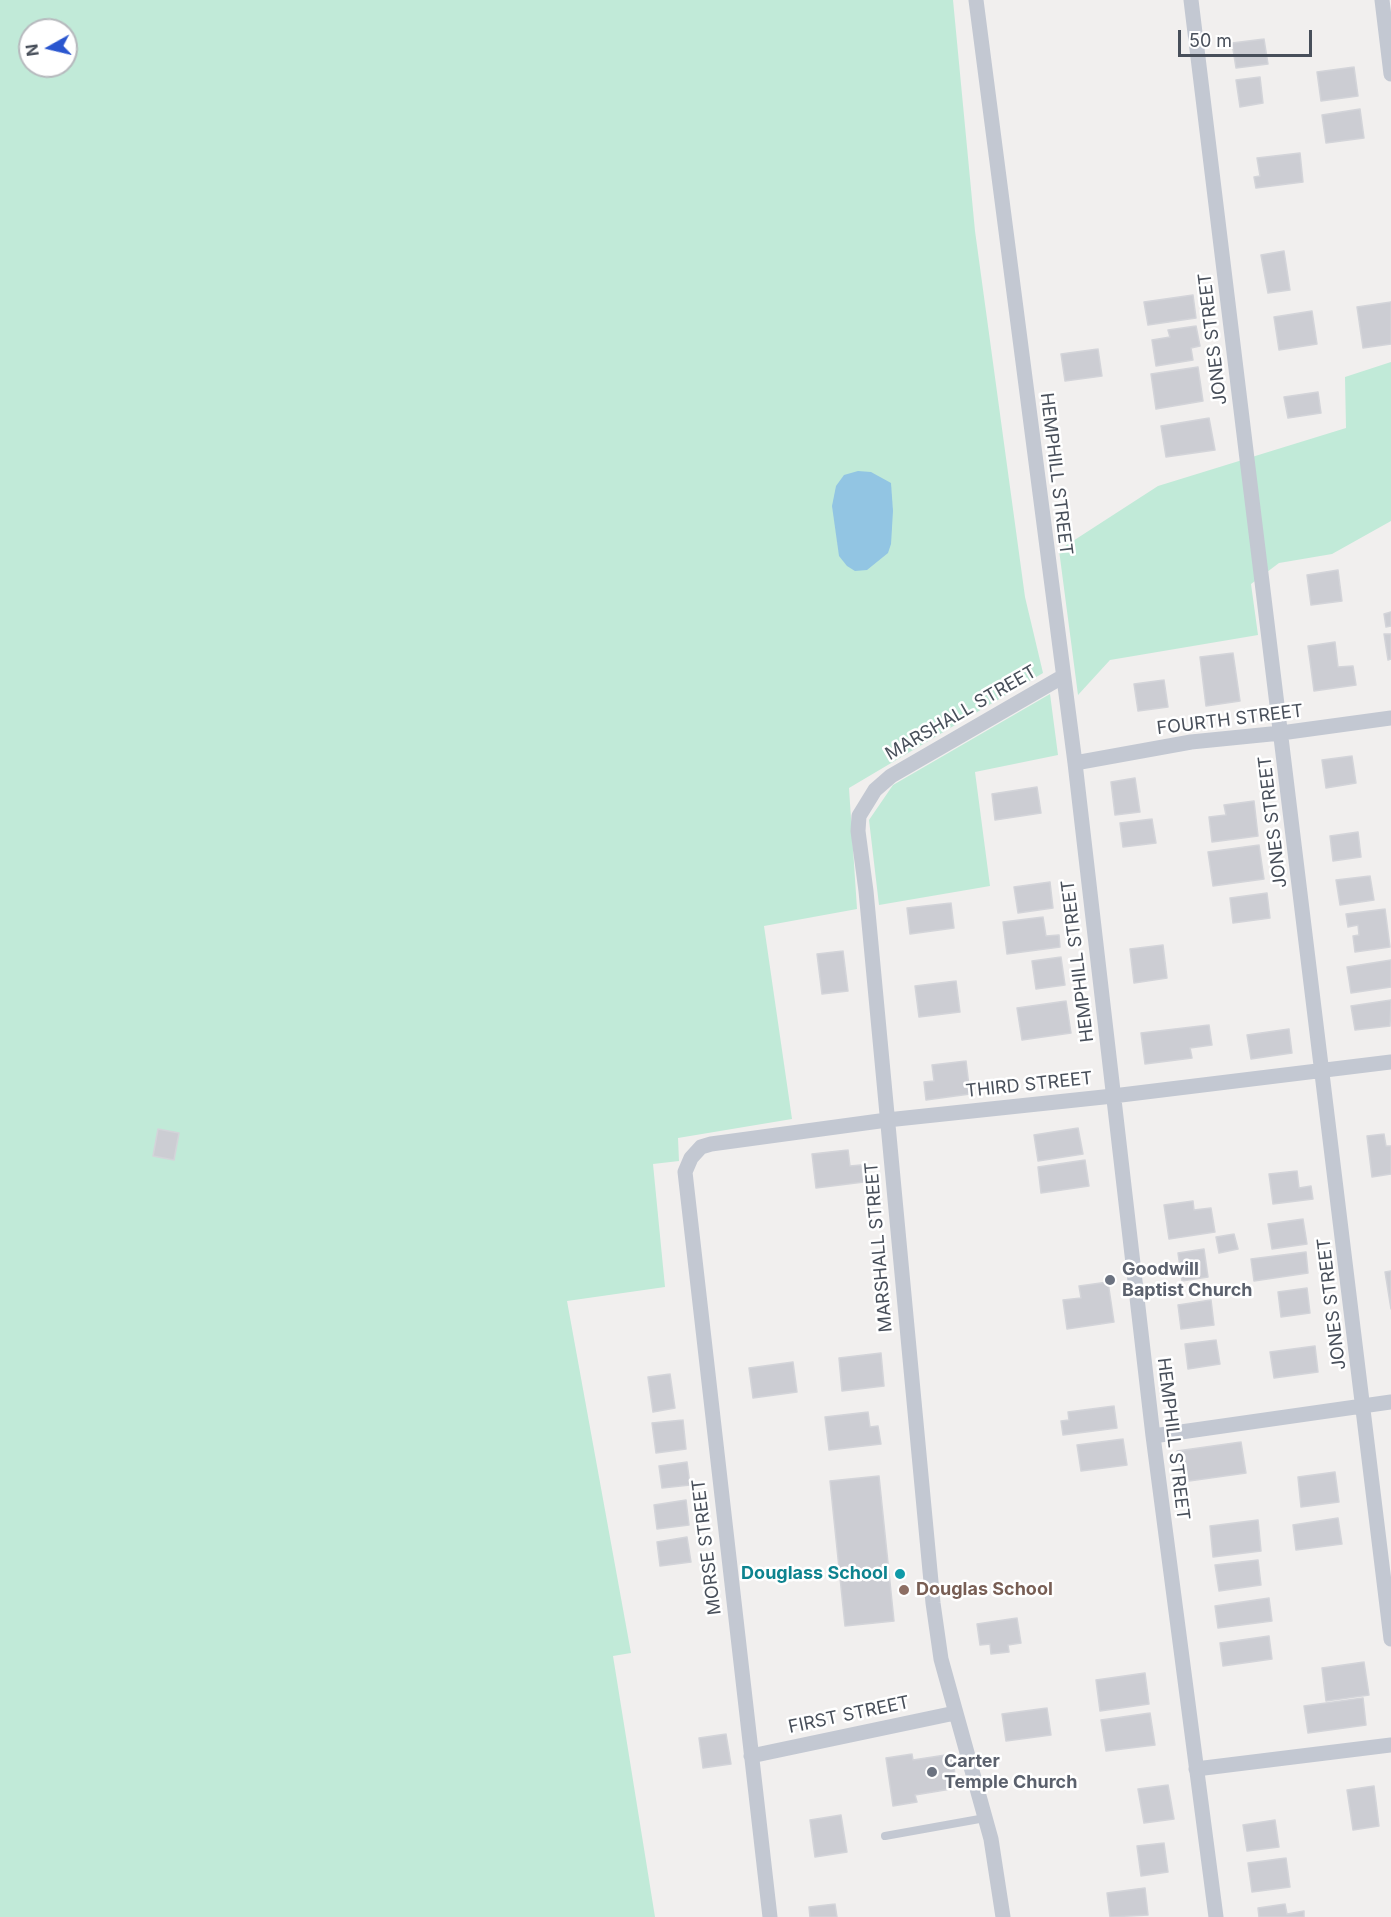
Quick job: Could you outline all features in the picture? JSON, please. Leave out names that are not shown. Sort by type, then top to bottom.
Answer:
[{"type":"street","name":"HEMPHILL STREET","points":[[976,0],[1075,764],[1153,1436],[1216,1917]]},
{"type":"street","name":"JONES STREET","points":[[1191,0],[1391,1639]]},
{"type":"street","points":[[1382,0],[1391,74]]},
{"type":"street","name":"MARSHALL STREET","points":[[1003,1917],[985,1818],[941,1659],[933,1603],[866,891],[858,831],[859,816],[875,790],[891,776],[1062,677]]},
{"type":"street","name":"FOURTH STREET","points":[[1075,764],[1191,742],[1391,718]]},
{"type":"street","name":"THIRD STREET","points":[[686,1172],[694,1153],[711,1144],[887,1120],[1113,1096],[1391,1062]]},
{"type":"street","name":"MORSE STREET","points":[[686,1172],[770,1917]]},
{"type":"street","points":[[1153,1436],[1391,1402]]},
{"type":"street","name":"FIRST STREET","points":[[751,1756],[955,1713]]},
{"type":"street","points":[[1196,1769],[1391,1745]]},
{"type":"lane","points":[[885,1836],[985,1818]]},
{"type":"green space","points":[[0,0],[953,0],[975,231],[1025,597],[1043,673],[849,788],[857,909],[764,926],[792,1119],[678,1138],[679,1161],[653,1164],[665,1287],[567,1301],[631,1653],[613,1656],[655,1917],[0,1917]]},
{"type":"green space","points":[[1391,362],[1391,521],[1332,554],[1279,563],[1251,584],[1258,635],[1110,660],[1078,695],[1059,550],[1158,486],[1346,428],[1345,377]]},
{"type":"green space","points":[[1050,694],[1058,755],[975,772],[990,886],[879,905],[869,820],[893,785]]},
{"type":"water","points":[[858,471],[871,472],[891,483],[893,511],[891,544],[888,553],[867,570],[855,571],[847,566],[839,556],[832,506],[836,486],[844,475]]},
{"type":"building","points":[[1264,39],[1268,64],[1236,68],[1232,43]]},
{"type":"building","points":[[1354,67],[1358,96],[1321,101],[1317,72]]},
{"type":"building","points":[[1260,77],[1263,103],[1240,107],[1236,80]]},
{"type":"building","points":[[1360,109],[1364,138],[1326,143],[1322,115]]},
{"type":"building","points":[[1300,153],[1303,182],[1256,188],[1254,177],[1260,176],[1257,158]]},
{"type":"building","points":[[1284,251],[1290,290],[1268,293],[1261,255]]},
{"type":"building","points":[[1193,295],[1196,318],[1148,325],[1144,302]]},
{"type":"building","points":[[1391,302],[1391,344],[1363,348],[1357,307]]},
{"type":"building","points":[[1312,311],[1317,344],[1279,350],[1274,317]]},
{"type":"building","points":[[1196,326],[1200,346],[1191,348],[1193,360],[1156,366],[1152,340],[1170,337],[1168,330]]},
{"type":"building","points":[[1098,349],[1102,376],[1065,381],[1061,354]]},
{"type":"building","points":[[1198,367],[1203,401],[1156,409],[1151,374]]},
{"type":"building","points":[[1318,392],[1321,413],[1288,418],[1284,397]]},
{"type":"building","points":[[1209,418],[1215,450],[1166,457],[1161,426]]},
{"type":"building","points":[[1338,570],[1342,601],[1311,605],[1307,575]]},
{"type":"building","points":[[1391,612],[1391,626],[1386,627],[1384,614]]},
{"type":"building","points":[[1384,634],[1391,634],[1391,659],[1388,660]]},
{"type":"building","points":[[1335,642],[1338,667],[1353,666],[1356,685],[1314,691],[1308,646]]},
{"type":"building","points":[[1233,653],[1240,701],[1206,706],[1200,657]]},
{"type":"building","points":[[1164,680],[1168,707],[1138,711],[1134,684]]},
{"type":"building","points":[[1352,756],[1356,783],[1326,788],[1322,760]]},
{"type":"building","points":[[1135,778],[1140,812],[1115,815],[1111,782]]},
{"type":"building","points":[[1037,787],[1041,813],[995,820],[992,794]]},
{"type":"building","points":[[1254,801],[1258,836],[1212,842],[1209,817],[1226,815],[1224,805]]},
{"type":"building","points":[[1152,819],[1156,843],[1123,847],[1120,823]]},
{"type":"building","points":[[1358,832],[1361,857],[1333,861],[1330,836]]},
{"type":"building","points":[[1259,845],[1264,879],[1213,886],[1208,852]]},
{"type":"building","points":[[1370,876],[1374,900],[1340,905],[1336,880]]},
{"type":"building","points":[[1050,882],[1053,908],[1018,913],[1014,887]]},
{"type":"building","points":[[1267,893],[1270,918],[1233,923],[1230,898]]},
{"type":"building","points":[[951,903],[954,928],[910,934],[907,908]]},
{"type":"building","points":[[1385,909],[1390,947],[1355,952],[1353,936],[1359,935],[1358,925],[1348,927],[1346,914]]},
{"type":"building","points":[[1043,917],[1046,936],[1059,935],[1060,947],[1007,954],[1003,922]]},
{"type":"building","points":[[1163,945],[1167,978],[1134,983],[1130,949]]},
{"type":"building","points":[[843,951],[848,991],[822,994],[817,954]]},
{"type":"building","points":[[1061,957],[1065,985],[1036,989],[1032,961]]},
{"type":"building","points":[[1391,960],[1391,987],[1351,993],[1347,967]]},
{"type":"building","points":[[956,981],[960,1012],[919,1017],[915,986]]},
{"type":"building","points":[[1391,1000],[1390,1026],[1355,1030],[1351,1006]]},
{"type":"building","points":[[1066,1001],[1071,1033],[1022,1040],[1017,1008]]},
{"type":"building","points":[[1209,1025],[1212,1045],[1190,1048],[1192,1058],[1145,1064],[1141,1033]]},
{"type":"building","points":[[1289,1029],[1292,1053],[1251,1059],[1247,1035]]},
{"type":"building","points":[[966,1061],[970,1094],[926,1100],[924,1082],[934,1081],[932,1065]]},
{"type":"building","points":[[1078,1128],[1083,1154],[1038,1161],[1034,1135]]},
{"type":"building","points":[[158,1129],[179,1133],[174,1160],[153,1156]]},
{"type":"building","points":[[1384,1134],[1386,1146],[1391,1146],[1391,1174],[1372,1177],[1367,1136]]},
{"type":"building","points":[[848,1150],[850,1166],[861,1165],[864,1182],[816,1188],[812,1154]]},
{"type":"building","points":[[1085,1160],[1089,1186],[1041,1193],[1038,1167]]},
{"type":"building","points":[[1297,1171],[1299,1188],[1311,1186],[1313,1199],[1273,1204],[1269,1174]]},
{"type":"building","points":[[1193,1201],[1194,1210],[1211,1208],[1215,1232],[1169,1239],[1164,1205]]},
{"type":"building","points":[[1303,1219],[1307,1244],[1272,1249],[1268,1224]]},
{"type":"building","points":[[1234,1234],[1238,1249],[1219,1253],[1216,1237]]},
{"type":"building","points":[[1204,1249],[1208,1277],[1182,1281],[1178,1253]]},
{"type":"building","points":[[1306,1252],[1308,1273],[1254,1281],[1251,1259]]},
{"type":"building","points":[[1391,1271],[1391,1309],[1385,1272]]},
{"type":"building","points":[[1108,1282],[1114,1322],[1067,1329],[1063,1300],[1081,1298],[1079,1286]]},
{"type":"building","points":[[1307,1288],[1310,1313],[1281,1317],[1278,1292]]},
{"type":"building","points":[[1211,1300],[1214,1325],[1181,1329],[1178,1305]]},
{"type":"building","points":[[1216,1340],[1220,1364],[1188,1369],[1185,1344]]},
{"type":"building","points":[[1315,1346],[1318,1372],[1274,1378],[1270,1352]]},
{"type":"building","points":[[881,1353],[884,1386],[842,1391],[839,1358]]},
{"type":"building","points":[[793,1362],[797,1392],[753,1398],[749,1368]]},
{"type":"building","points":[[670,1374],[675,1408],[653,1412],[648,1377]]},
{"type":"building","points":[[1114,1406],[1117,1428],[1063,1435],[1061,1421],[1069,1420],[1068,1412]]},
{"type":"building","points":[[868,1412],[870,1427],[878,1426],[881,1444],[829,1450],[825,1417]]},
{"type":"building","points":[[683,1420],[686,1449],[656,1453],[652,1423]]},
{"type":"building","points":[[1123,1439],[1127,1465],[1081,1471],[1077,1445]]},
{"type":"building","points":[[1241,1442],[1246,1473],[1182,1482],[1177,1451]]},
{"type":"building","points":[[687,1462],[690,1485],[662,1488],[659,1466]]},
{"type":"building","points":[[1335,1472],[1339,1502],[1301,1507],[1298,1477]]},
{"type":"building","points":[[879,1476],[894,1621],[845,1626],[830,1481]]},
{"type":"building","points":[[686,1500],[689,1525],[657,1529],[654,1505]]},
{"type":"building","points":[[1338,1518],[1342,1544],[1296,1550],[1293,1525]]},
{"type":"building","points":[[1258,1520],[1261,1551],[1213,1557],[1210,1526]]},
{"type":"building","points":[[687,1537],[691,1562],[660,1566],[657,1542]]},
{"type":"building","points":[[1258,1560],[1261,1585],[1219,1591],[1215,1565]]},
{"type":"building","points":[[1269,1598],[1272,1621],[1218,1628],[1215,1606]]},
{"type":"building","points":[[1017,1618],[1021,1643],[1008,1645],[1009,1652],[991,1654],[990,1644],[980,1645],[977,1624]]},
{"type":"building","points":[[1269,1636],[1272,1659],[1223,1666],[1220,1643]]},
{"type":"building","points":[[1364,1662],[1369,1695],[1326,1701],[1322,1668]]},
{"type":"building","points":[[1145,1673],[1149,1704],[1100,1711],[1096,1680]]},
{"type":"building","points":[[1363,1698],[1366,1725],[1308,1733],[1304,1706]]},
{"type":"building","points":[[1047,1708],[1051,1735],[1006,1741],[1002,1714]]},
{"type":"building","points":[[1150,1713],[1155,1745],[1106,1751],[1101,1720]]},
{"type":"building","points":[[726,1734],[731,1764],[703,1768],[699,1738]]},
{"type":"building","points":[[912,1754],[913,1760],[952,1754],[957,1788],[915,1795],[917,1802],[893,1806],[886,1758]]},
{"type":"building","points":[[1168,1785],[1174,1819],[1144,1823],[1138,1789]]},
{"type":"building","points":[[1374,1786],[1379,1826],[1353,1830],[1347,1790]]},
{"type":"building","points":[[841,1815],[847,1852],[815,1857],[810,1820]]},
{"type":"building","points":[[1275,1820],[1279,1847],[1247,1851],[1243,1825]]},
{"type":"building","points":[[1164,1843],[1168,1872],[1141,1876],[1137,1846]]},
{"type":"building","points":[[1286,1858],[1290,1887],[1252,1892],[1248,1863]]},
{"type":"building","points":[[1145,1888],[1148,1915],[1110,1917],[1107,1893]]},
{"type":"building","points":[[835,1904],[837,1917],[810,1917],[809,1907]]},
{"type":"building","points":[[1285,1904],[1287,1914],[1304,1911],[1304,1917],[1259,1917],[1258,1908]]},
{"type":"place","name":"Goodwill Baptist Church","points":[[1110,1280]]},
{"type":"place","name":"Douglass School","points":[[900,1574]]},
{"type":"place","name":"Douglas School","points":[[904,1590]]},
{"type":"place","name":"Carter Temple Church","points":[[932,1772]]}]
